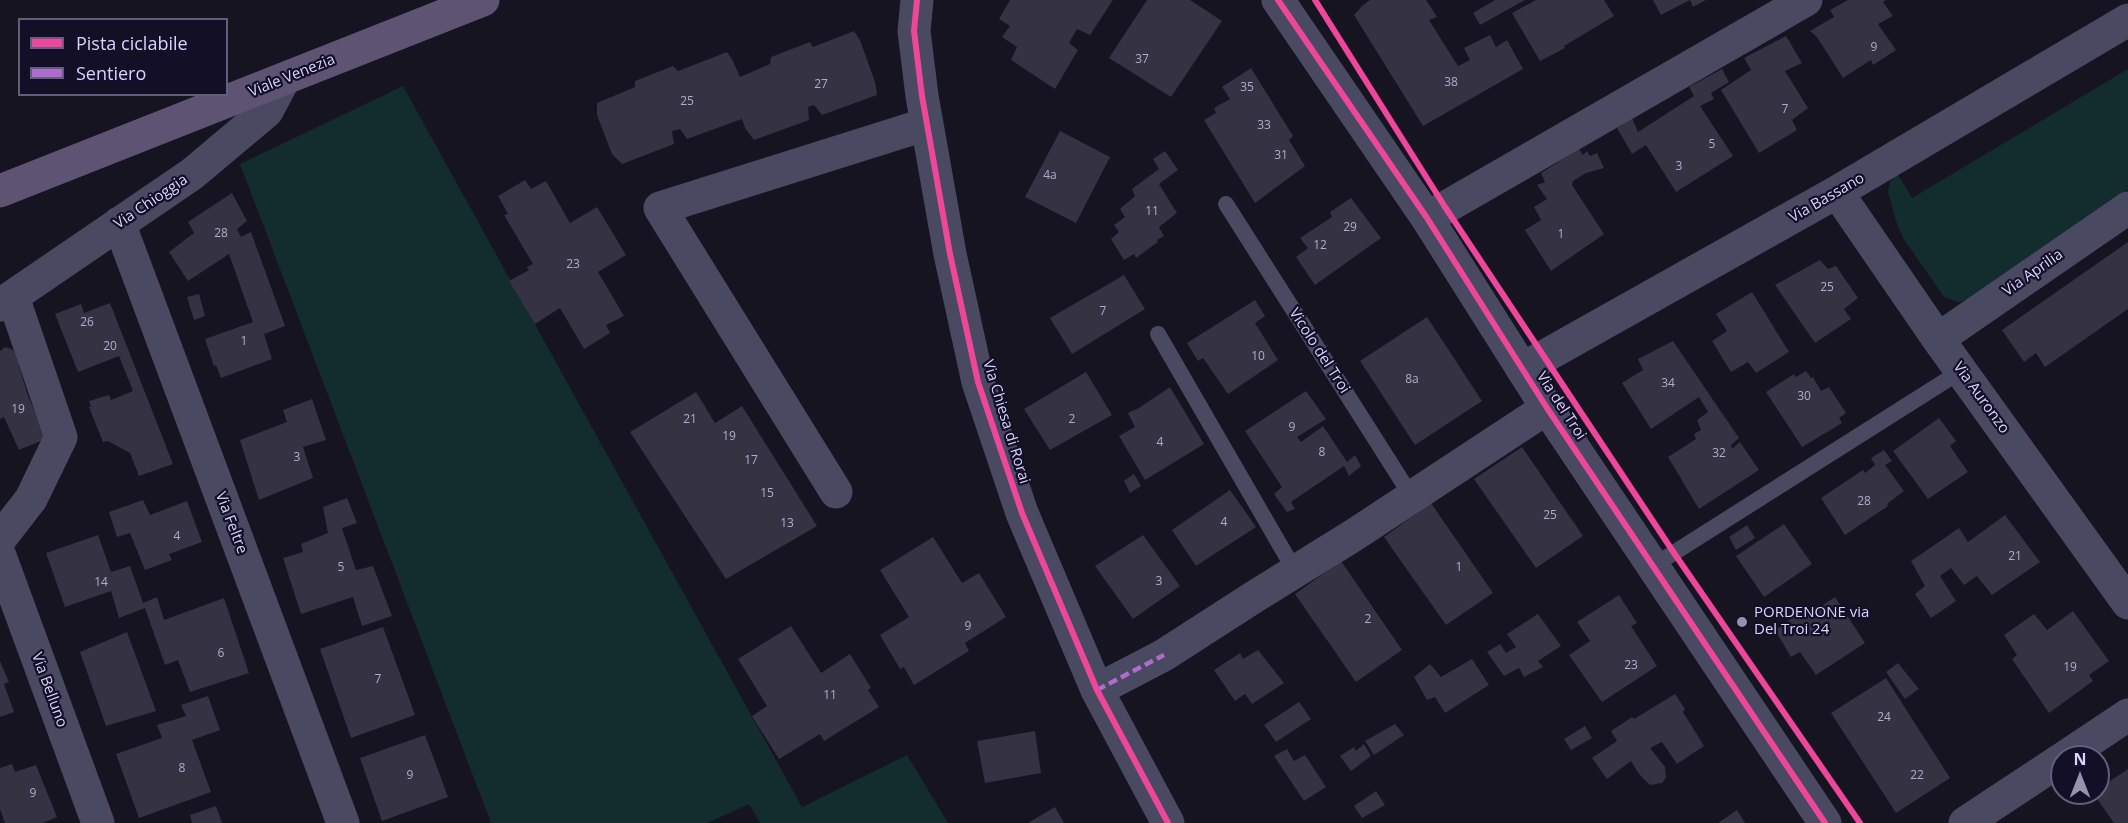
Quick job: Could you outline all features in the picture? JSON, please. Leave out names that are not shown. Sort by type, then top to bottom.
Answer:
[{"type":"main road","name":"Viale Venezia","points":[[0,191],[284,79],[447,6],[483,0]]},
{"type":"street","name":"Via Chiesa di Rorai","points":[[917,0],[914,31],[927,124],[950,254],[978,381],[1022,513],[1097,690],[1168,823]]},
{"type":"street","name":"Via del Troi","points":[[1278,0],[1427,218],[1547,408],[1825,823]]},
{"type":"street","points":[[1427,218],[1806,0]]},
{"type":"street","name":"Via Bassano","points":[[1522,369],[1837,192],[2128,20]]},
{"type":"street","name":"Via Chioggia","points":[[6,301],[192,174],[267,111],[284,79]]},
{"type":"street","points":[[836,492],[660,208],[927,124]]},
{"type":"street","name":"Via Auronzo","points":[[1837,192],[1960,371],[2128,603]]},
{"type":"street","name":"Via Aprilia","points":[[1938,339],[2128,208]]},
{"type":"street","name":"Via Feltre","points":[[119,223],[343,823]]},
{"type":"street","points":[[0,538],[31,499],[61,437],[6,301]]},
{"type":"street","points":[[1097,690],[1164,655],[1547,408]]},
{"type":"street","name":"Via Belluno","points":[[0,556],[98,823]]},
{"type":"street","points":[[2083,745],[2128,715]]},
{"type":"street","points":[[1965,823],[2050,767]]},
{"type":"lane","name":"Vicolo del Troi","points":[[1226,204],[1412,497]]},
{"type":"lane","points":[[1158,334],[1295,572]]},
{"type":"lane","points":[[1653,566],[1960,371]]},
{"type":"green space","points":[[2128,69],[2128,189],[1972,298],[1959,302],[1944,297],[1903,238],[1896,221],[1888,192],[1890,182],[1897,173],[1912,198]]},
{"type":"green space","points":[[403,86],[802,807],[907,755],[948,823],[760,823],[749,804],[707,823],[491,823],[240,164]]},
{"type":"building","points":[[1010,0],[1113,0],[1090,35],[1077,29],[1069,43],[1078,50],[1055,89],[1011,60],[1017,47],[1002,37],[1010,26],[999,19]]},
{"type":"building","points":[[1147,0],[1190,0],[1222,21],[1171,97],[1109,58]]},
{"type":"building","points":[[1370,0],[1426,0],[1437,17],[1429,20],[1458,66],[1470,60],[1464,48],[1490,35],[1496,47],[1507,40],[1523,69],[1423,126],[1354,15]]},
{"type":"building","points":[[1495,0],[1525,0],[1480,25],[1473,13]]},
{"type":"building","points":[[1536,0],[1604,0],[1614,16],[1564,46],[1565,48],[1540,61],[1512,13]]},
{"type":"building","points":[[1653,0],[1690,0],[1661,15]]},
{"type":"building","points":[[1690,0],[1706,0],[1693,7]]},
{"type":"building","points":[[1848,0],[1886,0],[1883,2],[1893,16],[1878,24],[1896,50],[1873,65],[1871,60],[1843,78],[1817,37],[1810,31],[1834,17],[1830,10]]},
{"type":"building","points":[[854,31],[860,40],[875,82],[877,95],[822,115],[814,105],[808,107],[809,120],[754,140],[745,128],[742,119],[687,139],[680,129],[672,131],[674,144],[622,164],[612,154],[597,115],[597,103],[635,87],[635,81],[673,66],[678,71],[727,52],[740,77],[770,64],[771,57],[810,42],[813,47]]},
{"type":"building","points":[[1786,36],[1802,63],[1785,71],[1808,108],[1792,120],[1797,130],[1759,153],[1721,90],[1751,70],[1744,58]]},
{"type":"building","points":[[1251,68],[1293,136],[1289,140],[1305,166],[1255,203],[1204,120],[1216,113],[1214,108],[1230,99],[1222,87]]},
{"type":"building","points":[[1722,69],[1729,82],[1711,93],[1714,99],[1700,106],[1733,156],[1676,192],[1646,145],[1632,154],[1617,128],[1632,118],[1638,132],[1694,96],[1689,87]]},
{"type":"building","points":[[1060,131],[1110,157],[1076,223],[1025,197]]},
{"type":"building","points":[[1579,149],[1583,155],[1587,151],[1590,156],[1597,153],[1604,168],[1586,173],[1573,181],[1572,185],[1604,234],[1551,271],[1525,230],[1541,220],[1534,207],[1547,199],[1537,185],[1545,182],[1541,173]]},
{"type":"building","points":[[1165,151],[1178,170],[1159,184],[1177,213],[1159,227],[1164,236],[1157,240],[1158,242],[1136,258],[1134,254],[1124,260],[1111,239],[1119,232],[1114,225],[1125,217],[1120,209],[1135,196],[1132,189],[1159,169],[1153,159]]},
{"type":"building","points":[[525,180],[531,189],[546,181],[570,223],[597,207],[626,255],[598,272],[624,316],[606,325],[610,333],[584,349],[560,308],[535,324],[509,281],[529,270],[527,267],[533,264],[504,215],[508,214],[498,196]]},
{"type":"building","points":[[232,193],[247,221],[237,229],[241,237],[251,232],[285,326],[264,334],[272,359],[221,378],[216,365],[214,366],[205,339],[253,322],[229,254],[188,281],[169,252],[194,233],[188,222]]},
{"type":"building","points":[[1351,198],[1381,238],[1315,285],[1296,257],[1308,248],[1300,238],[1332,217],[1330,212]]},
{"type":"building","points":[[2128,242],[2128,309],[2045,367],[2036,353],[2024,362],[2002,330]]},
{"type":"building","points":[[1820,260],[1828,269],[1836,266],[1858,298],[1844,309],[1851,319],[1815,343],[1775,285]]},
{"type":"building","points":[[1124,275],[1145,309],[1072,354],[1050,318]]},
{"type":"building","points":[[1752,292],[1789,352],[1756,373],[1748,362],[1731,372],[1712,341],[1727,331],[1716,314]]},
{"type":"building","points":[[199,294],[205,316],[194,320],[187,297]]},
{"type":"building","points":[[1255,300],[1265,316],[1255,323],[1278,360],[1228,394],[1203,358],[1198,361],[1187,343]]},
{"type":"building","points":[[110,303],[173,464],[139,476],[130,453],[108,441],[103,442],[89,407],[91,407],[89,401],[109,395],[111,400],[133,391],[119,356],[78,372],[55,314],[81,304],[84,313]]},
{"type":"building","points":[[1427,317],[1482,401],[1415,445],[1360,361]]},
{"type":"building","points":[[1673,341],[1739,438],[1731,445],[1732,449],[1740,442],[1759,470],[1699,509],[1668,457],[1696,439],[1694,434],[1701,430],[1697,420],[1708,412],[1699,397],[1651,429],[1622,383],[1643,370],[1638,359]]},
{"type":"building","points":[[5,347],[12,349],[15,353],[28,396],[44,433],[43,440],[19,450],[4,417],[0,419],[0,351]]},
{"type":"building","points":[[1806,371],[1811,378],[1813,377],[1821,391],[1829,387],[1846,413],[1839,418],[1842,423],[1802,447],[1766,392],[1794,374],[1796,377]]},
{"type":"building","points":[[1086,372],[1112,415],[1050,450],[1024,409]]},
{"type":"building","points":[[1170,387],[1204,444],[1145,480],[1119,436],[1135,427],[1128,413]]},
{"type":"building","points":[[1306,391],[1326,419],[1297,437],[1301,442],[1323,426],[1347,462],[1355,455],[1361,466],[1349,476],[1344,466],[1291,502],[1295,509],[1287,512],[1274,494],[1282,487],[1245,431]]},
{"type":"building","points":[[696,392],[715,423],[742,406],[817,526],[726,579],[630,432]]},
{"type":"building","points":[[312,399],[326,440],[303,447],[313,478],[259,500],[240,440],[287,422],[283,410]]},
{"type":"building","points":[[1939,418],[1956,441],[1950,446],[1968,472],[1928,499],[1893,451]]},
{"type":"building","points":[[1522,447],[1583,536],[1536,568],[1474,479]]},
{"type":"building","points":[[1884,450],[1892,461],[1885,465],[1904,491],[1887,504],[1888,506],[1845,535],[1821,498],[1863,470],[1865,473],[1875,465],[1871,458]]},
{"type":"building","points":[[1134,474],[1141,486],[1130,493],[1124,481]]},
{"type":"building","points":[[1230,490],[1256,527],[1196,566],[1172,530]]},
{"type":"building","points":[[347,498],[357,523],[342,528],[356,570],[373,566],[392,616],[362,626],[353,597],[301,614],[283,558],[303,552],[301,544],[328,533],[323,507]]},
{"type":"building","points":[[143,500],[150,515],[187,501],[202,542],[169,554],[172,560],[145,570],[130,533],[117,537],[109,512]]},
{"type":"building","points":[[1431,503],[1493,593],[1446,625],[1384,537]]},
{"type":"building","points":[[2005,515],[2040,562],[1992,595],[1977,576],[1964,585],[1951,568],[1940,576],[1956,601],[1931,618],[1915,594],[1925,586],[1911,561],[1959,528],[1968,542]]},
{"type":"building","points":[[1784,524],[1812,564],[1764,597],[1736,556]]},
{"type":"building","points":[[1747,525],[1755,538],[1736,550],[1729,537]]},
{"type":"building","points":[[98,535],[111,572],[130,566],[143,603],[157,597],[164,620],[224,598],[249,673],[190,692],[178,660],[165,665],[145,608],[119,618],[111,591],[65,607],[46,553]]},
{"type":"building","points":[[1143,535],[1180,586],[1133,619],[1095,566]]},
{"type":"building","points":[[933,537],[962,583],[979,573],[1006,617],[965,643],[969,651],[914,685],[904,667],[900,669],[880,635],[909,617],[880,570]]},
{"type":"building","points":[[1341,561],[1402,650],[1356,682],[1295,594]]},
{"type":"building","points":[[1619,595],[1637,623],[1631,626],[1657,666],[1602,702],[1569,655],[1590,641],[1577,622]]},
{"type":"building","points":[[1835,597],[1865,643],[1816,675],[1800,652],[1791,657],[1775,630],[1804,610],[1808,615]]},
{"type":"building","points":[[2073,611],[2109,661],[2089,675],[2093,681],[2049,713],[2012,659],[2017,655],[2004,635],[2034,614],[2047,630]]},
{"type":"building","points":[[1538,614],[1561,646],[1538,661],[1543,667],[1524,677],[1519,668],[1504,676],[1487,652],[1500,644],[1506,653],[1516,647],[1507,634]]},
{"type":"building","points":[[791,626],[821,673],[850,654],[871,688],[868,690],[879,707],[824,741],[820,734],[779,759],[752,716],[767,706],[738,659]]},
{"type":"building","points":[[383,627],[415,715],[351,738],[320,649]]},
{"type":"building","points":[[127,632],[156,711],[106,726],[80,652]]},
{"type":"building","points":[[1258,650],[1284,683],[1252,704],[1245,694],[1235,701],[1214,670],[1240,653],[1243,659]]},
{"type":"building","points":[[1472,659],[1489,685],[1445,713],[1435,697],[1427,700],[1414,677],[1430,664],[1441,677]]},
{"type":"building","points":[[0,661],[9,682],[4,684],[14,712],[0,717]]},
{"type":"building","points":[[1898,663],[1919,689],[1905,699],[1886,672]]},
{"type":"building","points":[[1886,678],[1950,778],[1896,813],[1831,713]]},
{"type":"building","points":[[1675,694],[1704,746],[1677,764],[1662,742],[1650,748],[1665,767],[1666,778],[1662,783],[1650,785],[1631,761],[1607,779],[1592,758],[1617,741],[1611,731]]},
{"type":"building","points":[[208,696],[220,730],[192,740],[211,792],[139,818],[116,754],[162,738],[157,725],[186,716],[181,705]]},
{"type":"building","points":[[1299,702],[1311,719],[1276,742],[1264,725]]},
{"type":"building","points":[[1395,724],[1404,735],[1374,755],[1365,741]]},
{"type":"building","points":[[1585,726],[1592,738],[1571,750],[1564,739]]},
{"type":"building","points":[[1035,731],[1041,773],[985,783],[977,741]]},
{"type":"building","points":[[425,735],[448,797],[382,821],[360,758]]},
{"type":"building","points":[[1364,744],[1371,756],[1351,771],[1340,756],[1354,747],[1356,751]]},
{"type":"building","points":[[1287,749],[1294,761],[1305,755],[1326,787],[1304,801],[1274,756]]},
{"type":"building","points":[[12,764],[15,772],[36,765],[57,817],[43,823],[5,823],[0,809],[0,768]]},
{"type":"building","points":[[2128,769],[2128,823],[2114,823],[2101,805],[2110,805],[2110,781]]},
{"type":"building","points":[[1376,791],[1385,805],[1362,818],[1354,806]]},
{"type":"building","points":[[216,806],[222,823],[192,823],[190,815]]},
{"type":"building","points":[[1055,807],[1064,823],[1028,823]]},
{"type":"building","points":[[1737,810],[1745,823],[1718,823]]},
{"type":"marked path","points":[[1097,690],[1164,655]]},
{"type":"cycle path","points":[[917,0],[914,31],[922,96],[950,254],[978,382],[1022,513],[1097,690],[1168,823]]},
{"type":"cycle path","points":[[1278,0],[1427,218],[1547,408],[1825,823]]},
{"type":"cycle path","points":[[1315,0],[1445,207],[1674,553],[1860,823]]},
{"type":"place","name":"PORDENONE via Del Troi 24","points":[[1742,622]]}]
